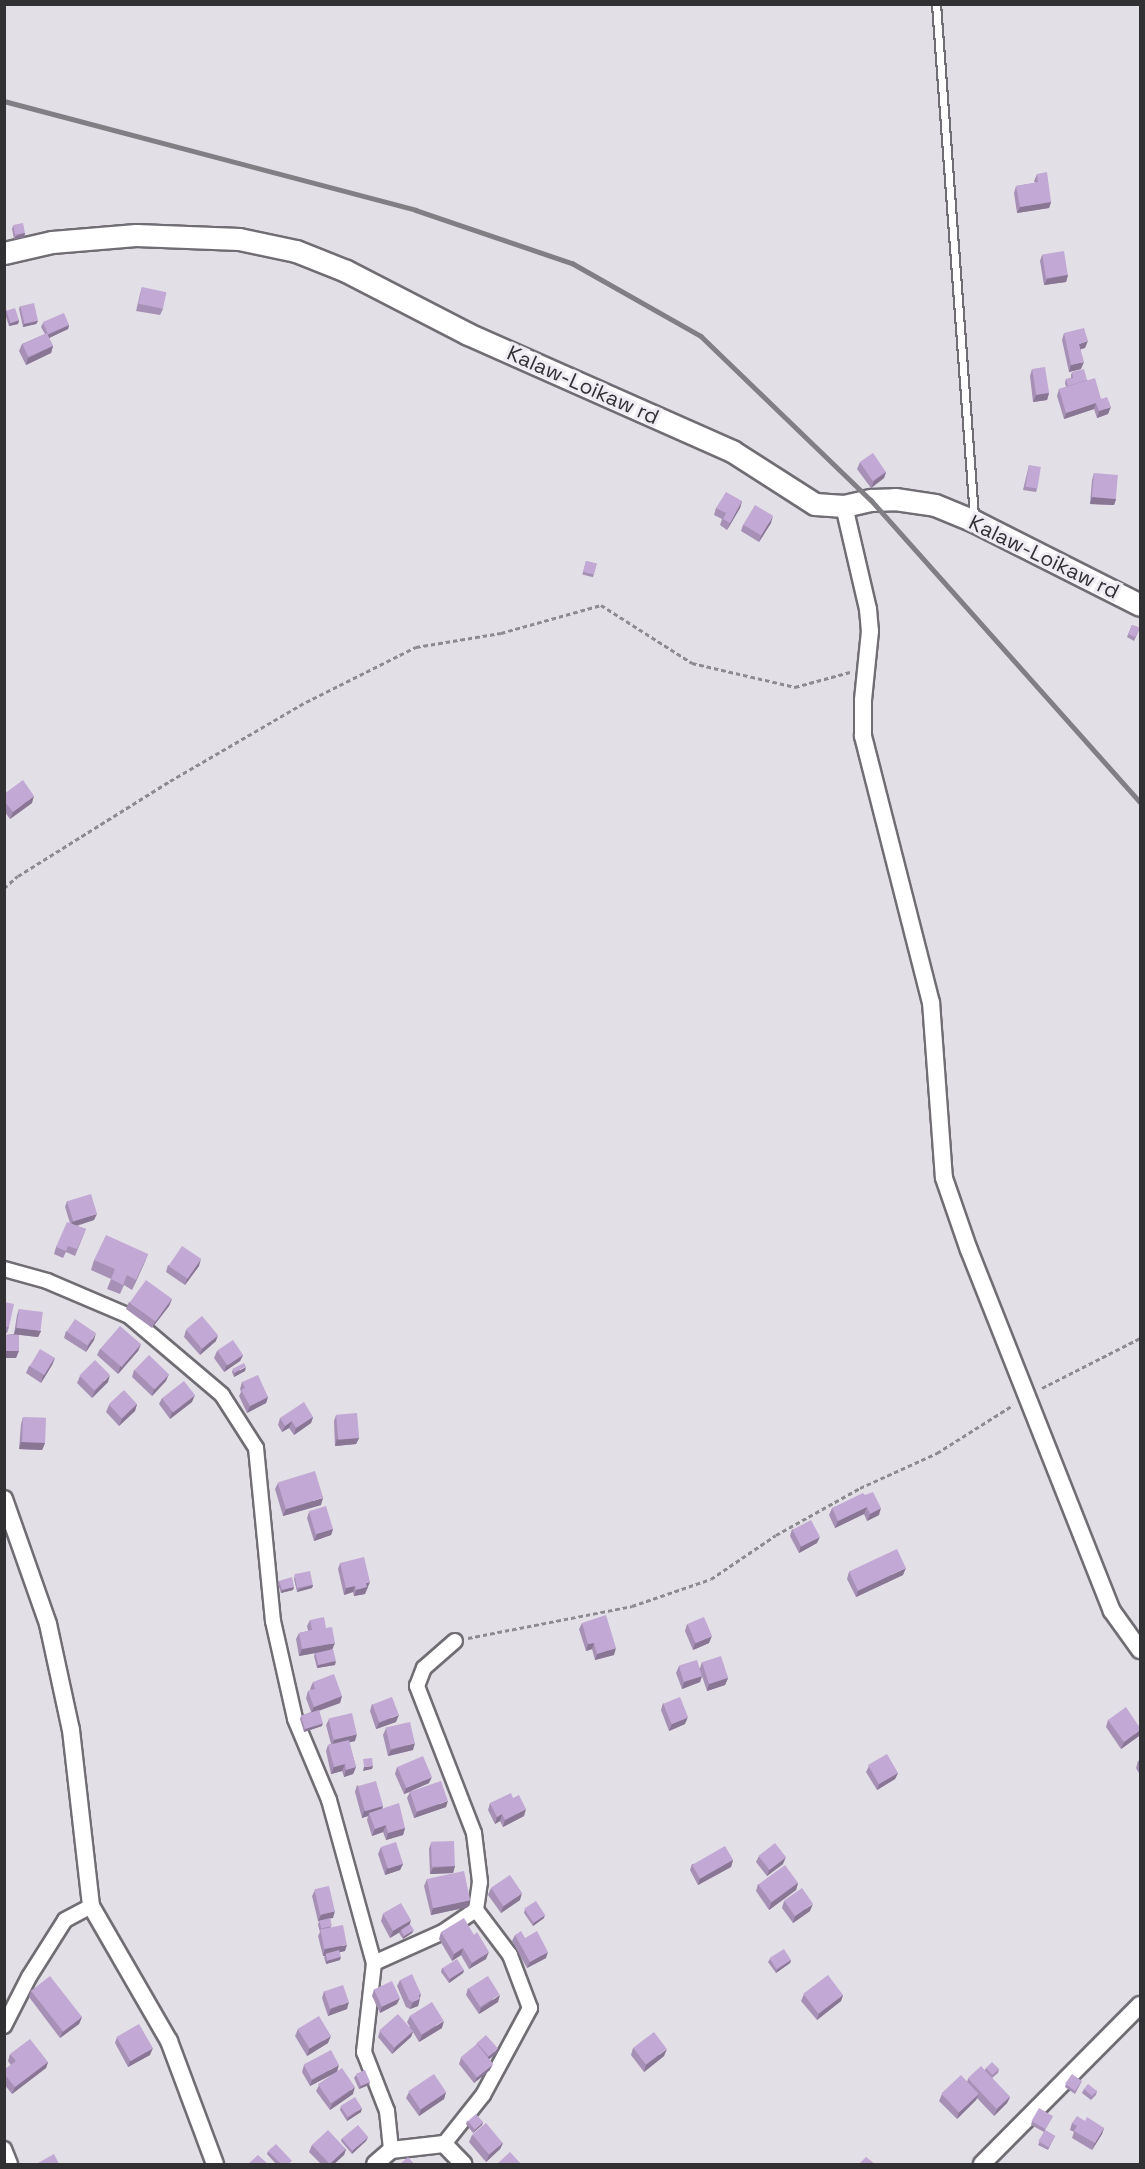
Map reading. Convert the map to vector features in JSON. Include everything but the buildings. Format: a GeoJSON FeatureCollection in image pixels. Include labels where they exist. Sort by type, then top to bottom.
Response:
{"type":"FeatureCollection","features":[{"type":"Feature","properties":{"kind":"main road","name":"Kalaw-Loikaw rd"},"geometry":{"type":"LineString","coordinates":[[4,253],[52,242],[136,235],[239,239],[296,251],[346,271],[468,334],[732,451],[815,504],[844,506],[871,500],[895,499],[935,505],[974,521],[1140,605]]}},
{"type":"Feature","properties":{"kind":"street"},"geometry":{"type":"LineString","coordinates":[[844,506],[868,609],[867,667],[863,700],[864,736],[931,1002],[944,1178],[969,1250],[1112,1611],[1140,1650]]}},
{"type":"Feature","properties":{"kind":"street"},"geometry":{"type":"LineString","coordinates":[[4,1269],[47,1281],[129,1316],[222,1395],[256,1448],[273,1622],[295,1719],[329,1800],[374,1963],[364,2052],[387,2111],[391,2150]]}},
{"type":"Feature","properties":{"kind":"street"},"geometry":{"type":"LineString","coordinates":[[4,1499],[48,1624],[71,1730],[91,1906],[169,2041],[215,2164]]}},
{"type":"Feature","properties":{"kind":"street"},"geometry":{"type":"LineString","coordinates":[[375,2164],[391,2150],[444,2144],[483,2095],[530,2008],[510,1955],[476,1910],[480,1882],[474,1833],[417,1686],[424,1668],[455,1641]]}},
{"type":"Feature","properties":{"kind":"street"},"geometry":{"type":"LineString","coordinates":[[4,2026],[29,1977],[65,1920],[91,1906]]}},
{"type":"Feature","properties":{"kind":"street"},"geometry":{"type":"LineString","coordinates":[[374,1963],[443,1932],[476,1910]]}},
{"type":"Feature","properties":{"kind":"street"},"geometry":{"type":"LineString","coordinates":[[982,2164],[1140,2005]]}},
{"type":"Feature","properties":{"kind":"street"},"geometry":{"type":"LineString","coordinates":[[444,2144],[463,2164]]}},
{"type":"Feature","properties":{"kind":"street"},"geometry":{"type":"LineString","coordinates":[[4,2149],[10,2164]]}},
{"type":"Feature","properties":{"kind":"lane"},"geometry":{"type":"LineString","coordinates":[[936,4],[974,521]]}},
{"type":"Feature","properties":{"kind":"path"},"geometry":{"type":"LineString","coordinates":[[4,888],[18,876],[170,781],[306,702],[416,647],[501,633],[600,606],[692,663],[795,687],[867,667]]}},
{"type":"Feature","properties":{"kind":"path"},"geometry":{"type":"LineString","coordinates":[[455,1641],[632,1606],[711,1579],[776,1534],[860,1488],[937,1454],[1028,1395],[1140,1338]]}},
{"type":"Feature","properties":{"kind":"railway"},"geometry":{"type":"LineString","coordinates":[[4,101],[416,210],[572,263],[701,336],[871,500],[1140,802]]}}]}
